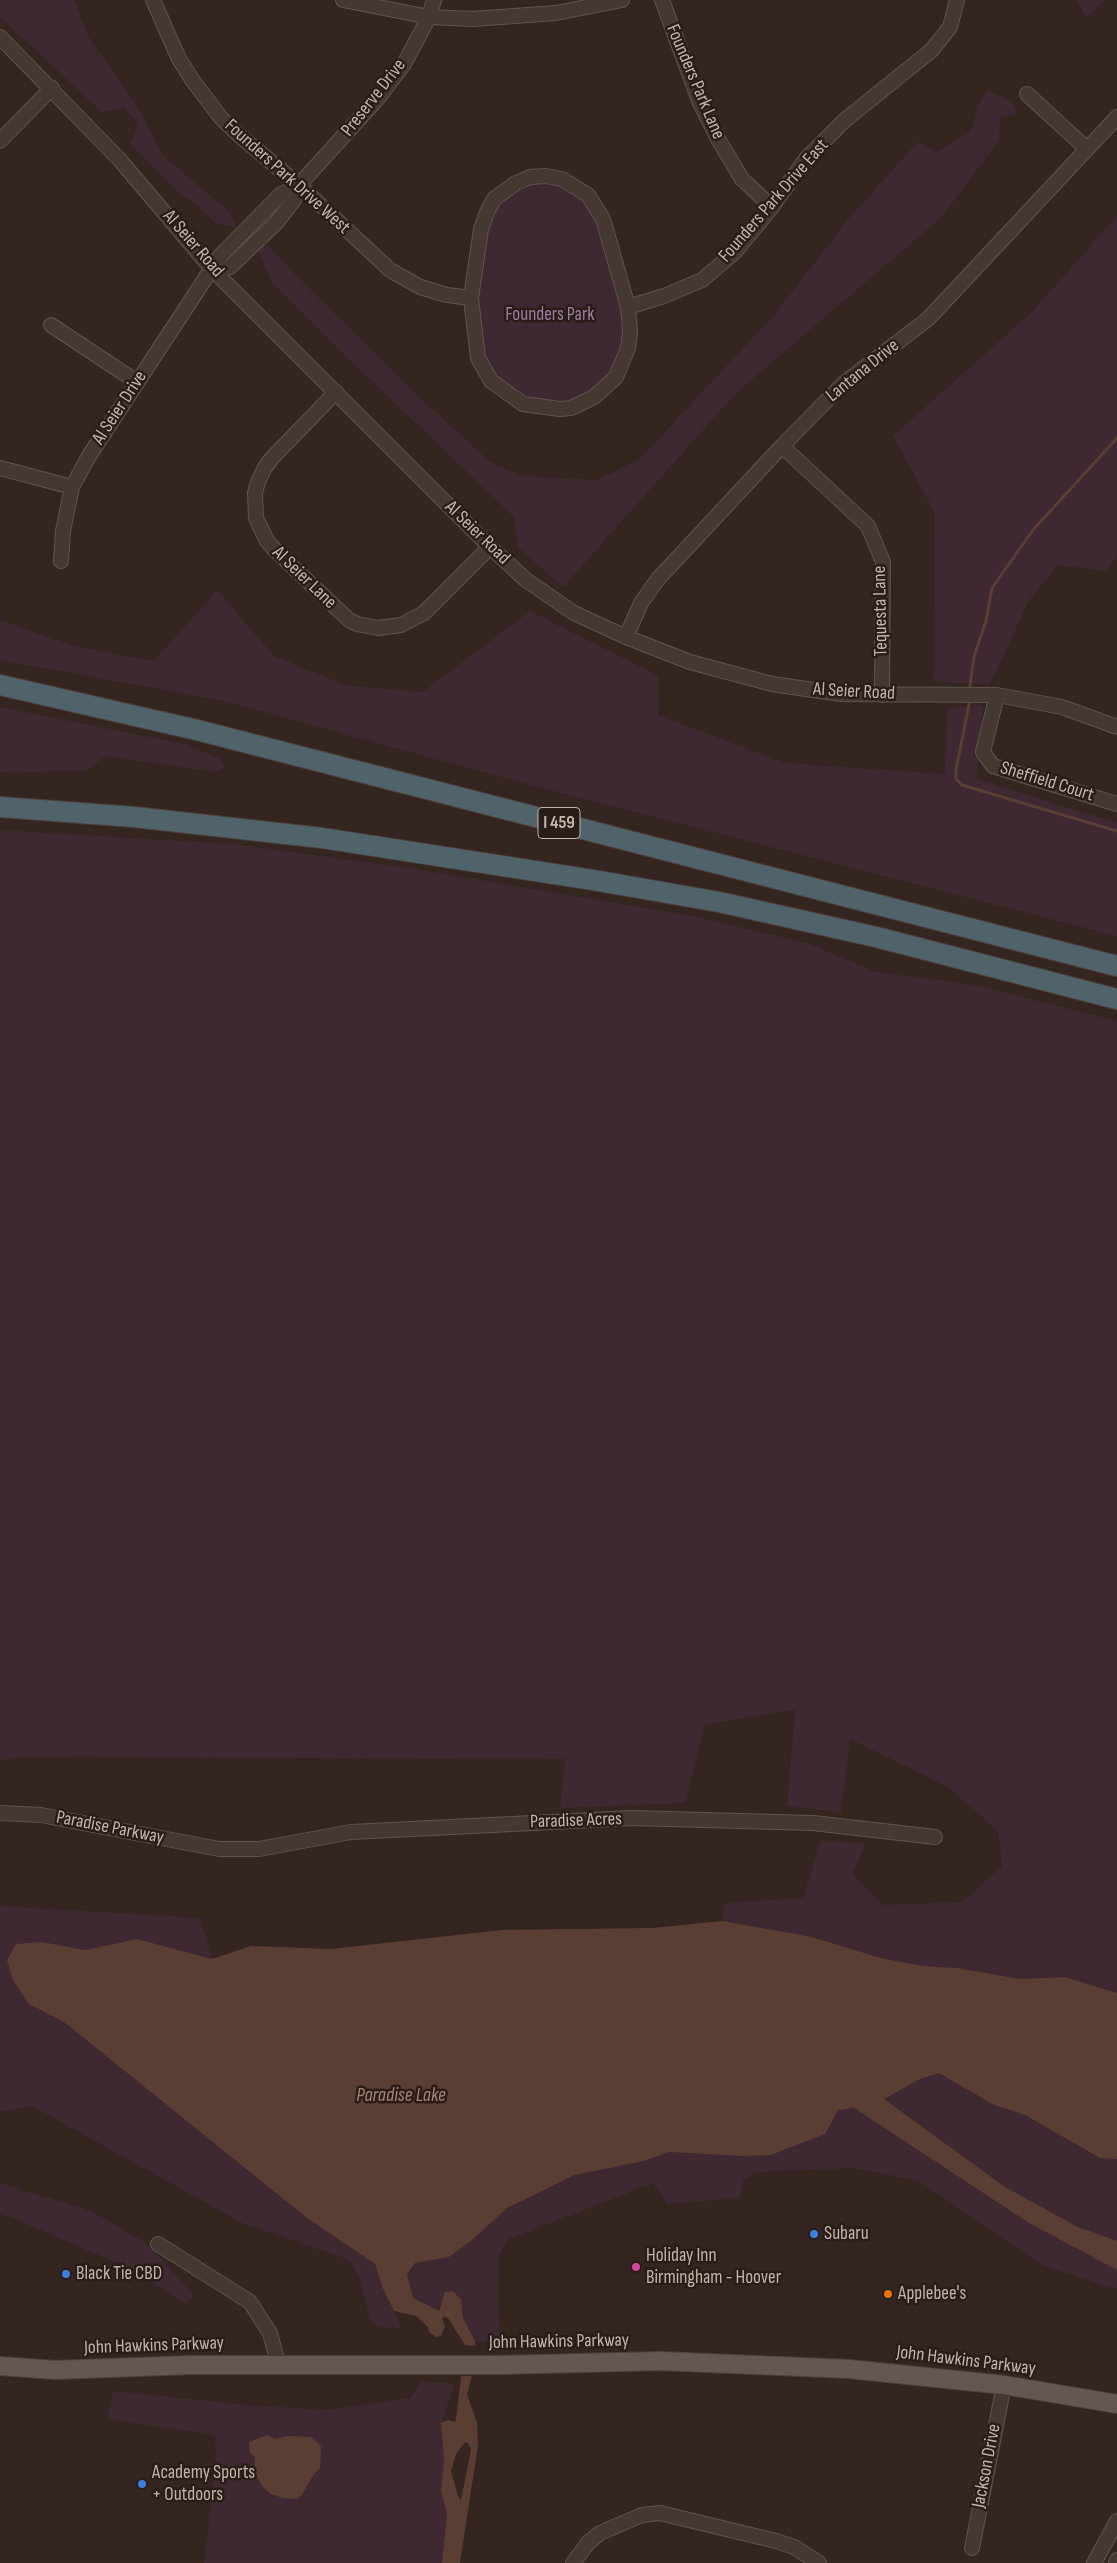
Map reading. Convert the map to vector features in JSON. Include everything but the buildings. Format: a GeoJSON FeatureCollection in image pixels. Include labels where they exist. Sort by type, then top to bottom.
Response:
{"type":"FeatureCollection","features":[{"type":"Feature","properties":{"kind":"highway","name":"I 459"},"geometry":{"type":"LineString","coordinates":[[0,685],[206,733],[1117,966]]}},
{"type":"Feature","properties":{"kind":"highway"},"geometry":{"type":"LineString","coordinates":[[0,807],[134,817],[322,838],[719,902],[876,937],[1117,999]]}},
{"type":"Feature","properties":{"kind":"main road","name":"John Hawkins Parkway"},"geometry":{"type":"LineString","coordinates":[[0,2366],[55,2370],[278,2364],[500,2365],[661,2361],[849,2369],[1004,2385],[1117,2404]]}},
{"type":"Feature","properties":{"kind":"street","name":"Founders Park Drive West"},"geometry":{"type":"LineString","coordinates":[[153,0],[180,59],[204,98],[240,137],[299,185],[390,270],[420,287],[447,295],[471,298]]}},
{"type":"Feature","properties":{"kind":"street"},"geometry":{"type":"LineString","coordinates":[[343,0],[429,17],[473,19],[556,13],[622,0]]}},
{"type":"Feature","properties":{"kind":"street","name":"Preserve Drive"},"geometry":{"type":"LineString","coordinates":[[212,269],[220,256],[280,196],[299,185],[379,97],[404,64],[429,17],[434,0]]}},
{"type":"Feature","properties":{"kind":"street","name":"Founders Park Lane"},"geometry":{"type":"LineString","coordinates":[[662,0],[700,103],[718,140],[742,179],[772,207]]}},
{"type":"Feature","properties":{"kind":"street","name":"Founders Park Drive East"},"geometry":{"type":"LineString","coordinates":[[628,307],[664,296],[702,280],[735,252],[772,207],[805,160],[845,120],[932,50],[950,27],[957,0]]}},
{"type":"Feature","properties":{"kind":"street","name":"Al Seier Road"},"geometry":{"type":"LineString","coordinates":[[0,37],[52,88],[119,159],[212,269],[490,547],[526,580],[574,613],[626,638],[690,662],[772,684],[841,694],[938,693],[996,695],[1062,707],[1117,727]]}},
{"type":"Feature","properties":{"kind":"street"},"geometry":{"type":"LineString","coordinates":[[0,141],[52,88]]}},
{"type":"Feature","properties":{"kind":"street"},"geometry":{"type":"LineString","coordinates":[[1028,94],[1087,149]]}},
{"type":"Feature","properties":{"kind":"street","name":"Lantana Drive"},"geometry":{"type":"LineString","coordinates":[[626,638],[641,603],[658,579],[782,446],[844,383],[928,319],[1117,117]]}},
{"type":"Feature","properties":{"kind":"street"},"geometry":{"type":"LineString","coordinates":[[546,176],[562,179],[574,185],[588,195],[603,219],[628,307],[628,348],[616,377],[594,397],[571,408],[560,409],[523,404],[491,381],[478,358],[471,298],[481,229],[495,198],[516,183],[530,177],[546,176]]}},
{"type":"Feature","properties":{"kind":"street","name":"Al Seier Drive"},"geometry":{"type":"LineString","coordinates":[[61,561],[72,487],[89,456],[212,269]]}},
{"type":"Feature","properties":{"kind":"street"},"geometry":{"type":"LineString","coordinates":[[51,325],[137,382]]}},
{"type":"Feature","properties":{"kind":"street","name":"Al Seier Lane"},"geometry":{"type":"LineString","coordinates":[[336,392],[272,458],[258,482],[255,499],[256,518],[267,541],[277,552],[349,620],[357,624],[378,628],[402,626],[424,613],[490,547]]}},
{"type":"Feature","properties":{"kind":"street","name":"Tequesta Lane"},"geometry":{"type":"LineString","coordinates":[[782,446],[868,526],[883,562],[882,695]]}},
{"type":"Feature","properties":{"kind":"street"},"geometry":{"type":"LineString","coordinates":[[0,468],[72,487]]}},
{"type":"Feature","properties":{"kind":"street","name":"Sheffield Court"},"geometry":{"type":"LineString","coordinates":[[996,695],[983,752],[993,766],[1117,804]]}},
{"type":"Feature","properties":{"kind":"street","name":"Paradise Parkway"},"geometry":{"type":"LineString","coordinates":[[0,1813],[41,1815],[219,1849]]}},
{"type":"Feature","properties":{"kind":"street","name":"Paradise Acres"},"geometry":{"type":"LineString","coordinates":[[219,1849],[259,1849],[351,1832],[632,1818],[813,1823],[935,1837]]}},
{"type":"Feature","properties":{"kind":"street"},"geometry":{"type":"LineString","coordinates":[[158,2244],[250,2302],[270,2333],[278,2364]]}},
{"type":"Feature","properties":{"kind":"street","name":"Jackson Drive"},"geometry":{"type":"LineString","coordinates":[[972,2548],[1004,2385]]}},
{"type":"Feature","properties":{"kind":"street"},"geometry":{"type":"LineString","coordinates":[[573,2563],[588,2543],[600,2533],[642,2515],[660,2513],[776,2540],[794,2547],[819,2563]]}},
{"type":"Feature","properties":{"kind":"street"},"geometry":{"type":"LineString","coordinates":[[1094,2563],[1117,2521]]}},
{"type":"Feature","properties":{"kind":"green space"},"geometry":{"type":"Polygon","coordinates":[[[0,0],[74,0],[88,36],[142,113],[162,155],[230,212],[236,227],[216,223],[196,204],[179,194],[130,144],[139,124],[124,108],[102,112],[0,17],[0,0]]]}},
{"type":"Feature","properties":{"kind":"green space"},"geometry":{"type":"Polygon","coordinates":[[[1077,0],[1105,0],[1086,18],[1077,0]]]}},
{"type":"Feature","properties":{"kind":"green space"},"geometry":{"type":"Polygon","coordinates":[[[988,90],[1013,103],[1017,114],[1000,118],[999,140],[942,217],[737,392],[563,587],[518,547],[514,517],[323,334],[271,281],[258,250],[267,244],[418,396],[490,462],[522,476],[596,480],[639,460],[775,314],[849,218],[918,142],[937,152],[970,132],[979,104],[988,90]]]}},
{"type":"Feature","properties":{"kind":"green space","name":"Founders Park"},"geometry":{"type":"Polygon","coordinates":[[[529,183],[561,186],[580,195],[596,219],[628,307],[619,361],[604,383],[581,400],[546,406],[520,399],[493,382],[480,357],[471,297],[487,216],[504,194],[529,183]]]}},
{"type":"Feature","properties":{"kind":"green space"},"geometry":{"type":"Polygon","coordinates":[[[1117,216],[1117,556],[1107,571],[1057,565],[1028,602],[990,685],[934,681],[935,513],[893,436],[1033,311],[1117,216]]]}},
{"type":"Feature","properties":{"kind":"green space"},"geometry":{"type":"Polygon","coordinates":[[[217,590],[274,656],[345,685],[423,692],[530,611],[659,676],[658,715],[785,763],[945,774],[947,709],[983,705],[977,779],[1117,823],[1117,936],[531,785],[220,700],[0,660],[0,620],[73,646],[154,661],[217,590]]]}},
{"type":"Feature","properties":{"kind":"green space"},"geometry":{"type":"Polygon","coordinates":[[[0,707],[184,744],[219,758],[226,766],[217,772],[105,756],[87,771],[0,772],[0,707]]]}},
{"type":"Feature","properties":{"kind":"green space"},"geometry":{"type":"Polygon","coordinates":[[[0,830],[232,844],[409,868],[693,916],[810,944],[875,972],[975,985],[1117,1021],[1117,1993],[1065,1977],[1020,1979],[957,1968],[923,1966],[881,1958],[808,1936],[722,1921],[725,1903],[803,1898],[821,1841],[866,1843],[852,1874],[882,1905],[962,1902],[1002,1866],[998,1831],[948,1787],[850,1739],[841,1812],[787,1806],[795,1710],[705,1724],[685,1803],[560,1808],[565,1759],[17,1757],[0,1761],[0,830]]]}},
{"type":"Feature","properties":{"kind":"green space"},"geometry":{"type":"Polygon","coordinates":[[[0,1906],[200,1918],[212,1959],[137,1939],[85,1950],[42,1942],[29,2004],[64,2022],[307,2218],[375,2264],[383,2289],[402,2329],[382,2327],[371,2322],[359,2277],[350,2260],[244,2224],[32,2106],[0,2112],[0,1906]]]}},
{"type":"Feature","properties":{"kind":"green space"},"geometry":{"type":"Polygon","coordinates":[[[939,2073],[994,2105],[1025,2115],[1100,2158],[1117,2159],[1117,2241],[1078,2227],[1005,2187],[884,2099],[920,2079],[939,2073]]]}},
{"type":"Feature","properties":{"kind":"green space"},"geometry":{"type":"Polygon","coordinates":[[[854,2108],[1029,2223],[1117,2270],[1117,2289],[1044,2266],[919,2181],[855,2168],[757,2172],[743,2181],[740,2198],[667,2204],[653,2183],[507,2240],[498,2258],[500,2342],[475,2341],[463,2318],[461,2300],[440,2303],[439,2311],[413,2298],[407,2274],[415,2263],[449,2257],[471,2241],[507,2208],[575,2175],[644,2161],[669,2152],[681,2153],[839,2109],[854,2108]]]}},
{"type":"Feature","properties":{"kind":"green space"},"geometry":{"type":"Polygon","coordinates":[[[0,2183],[93,2212],[149,2245],[194,2296],[185,2304],[132,2269],[0,2213],[0,2183]]]}},
{"type":"Feature","properties":{"kind":"green space"},"geometry":{"type":"Polygon","coordinates":[[[421,2381],[455,2384],[441,2423],[444,2458],[441,2491],[447,2515],[442,2563],[204,2563],[216,2464],[215,2435],[107,2419],[113,2391],[247,2405],[329,2410],[411,2398],[421,2381]]]}},
{"type":"Feature","properties":{"kind":"water","name":"Paradise Lake"},"geometry":{"type":"Polygon","coordinates":[[[722,1921],[808,1936],[881,1958],[923,1966],[957,1968],[1020,1979],[1065,1977],[1117,1993],[1117,2159],[1100,2158],[1025,2115],[994,2105],[939,2073],[920,2079],[884,2099],[1005,2187],[1078,2227],[1117,2241],[1117,2270],[1029,2223],[854,2108],[838,2110],[825,2134],[771,2155],[745,2156],[669,2152],[644,2161],[575,2175],[507,2208],[471,2241],[449,2257],[415,2263],[407,2274],[413,2298],[439,2311],[445,2292],[453,2291],[461,2300],[463,2318],[475,2341],[477,2357],[467,2394],[477,2423],[478,2445],[460,2563],[442,2563],[447,2515],[441,2491],[444,2458],[441,2423],[448,2420],[455,2422],[456,2419],[465,2345],[448,2318],[444,2316],[442,2319],[445,2326],[441,2336],[436,2337],[429,2332],[428,2327],[416,2316],[394,2311],[383,2289],[375,2264],[307,2218],[64,2022],[29,2004],[13,1980],[7,1960],[16,1944],[42,1942],[85,1950],[137,1939],[212,1959],[251,1946],[331,1949],[502,1930],[653,1928],[722,1921]],[[465,2442],[456,2454],[451,2471],[458,2496],[461,2500],[471,2450],[468,2443],[465,2442]]]}},
{"type":"Feature","properties":{"kind":"water"},"geometry":{"type":"Polygon","coordinates":[[[267,2435],[276,2439],[287,2436],[311,2437],[321,2446],[320,2469],[314,2474],[302,2495],[297,2499],[283,2498],[271,2494],[263,2487],[254,2472],[255,2457],[250,2453],[249,2442],[267,2435]]]}},
{"type":"Feature","properties":{"kind":"pier"},"geometry":{"type":"Polygon","coordinates":[[[462,2345],[478,2346],[479,2358],[474,2376],[458,2376],[462,2345]]]}},
{"type":"Feature","properties":{"kind":"waterway"},"geometry":{"type":"LineString","coordinates":[[970,686],[974,657],[986,621],[992,588],[1033,530],[1117,438]]}},
{"type":"Feature","properties":{"kind":"waterway"},"geometry":{"type":"LineString","coordinates":[[970,699],[956,770],[956,779],[962,785],[1117,831]]}},
{"type":"Feature","properties":{"kind":"place","name":"Subaru"},"geometry":{"type":"Point","coordinates":[814,2234]}},
{"type":"Feature","properties":{"kind":"place","name":"Holiday Inn Birmingham - Hoover"},"geometry":{"type":"Point","coordinates":[636,2267]}},
{"type":"Feature","properties":{"kind":"place","name":"Black Tie CBD"},"geometry":{"type":"Point","coordinates":[66,2274]}},
{"type":"Feature","properties":{"kind":"place","name":"Applebee's"},"geometry":{"type":"Point","coordinates":[888,2294]}},
{"type":"Feature","properties":{"kind":"place","name":"Academy Sports + Outdoors"},"geometry":{"type":"Point","coordinates":[142,2484]}}]}
